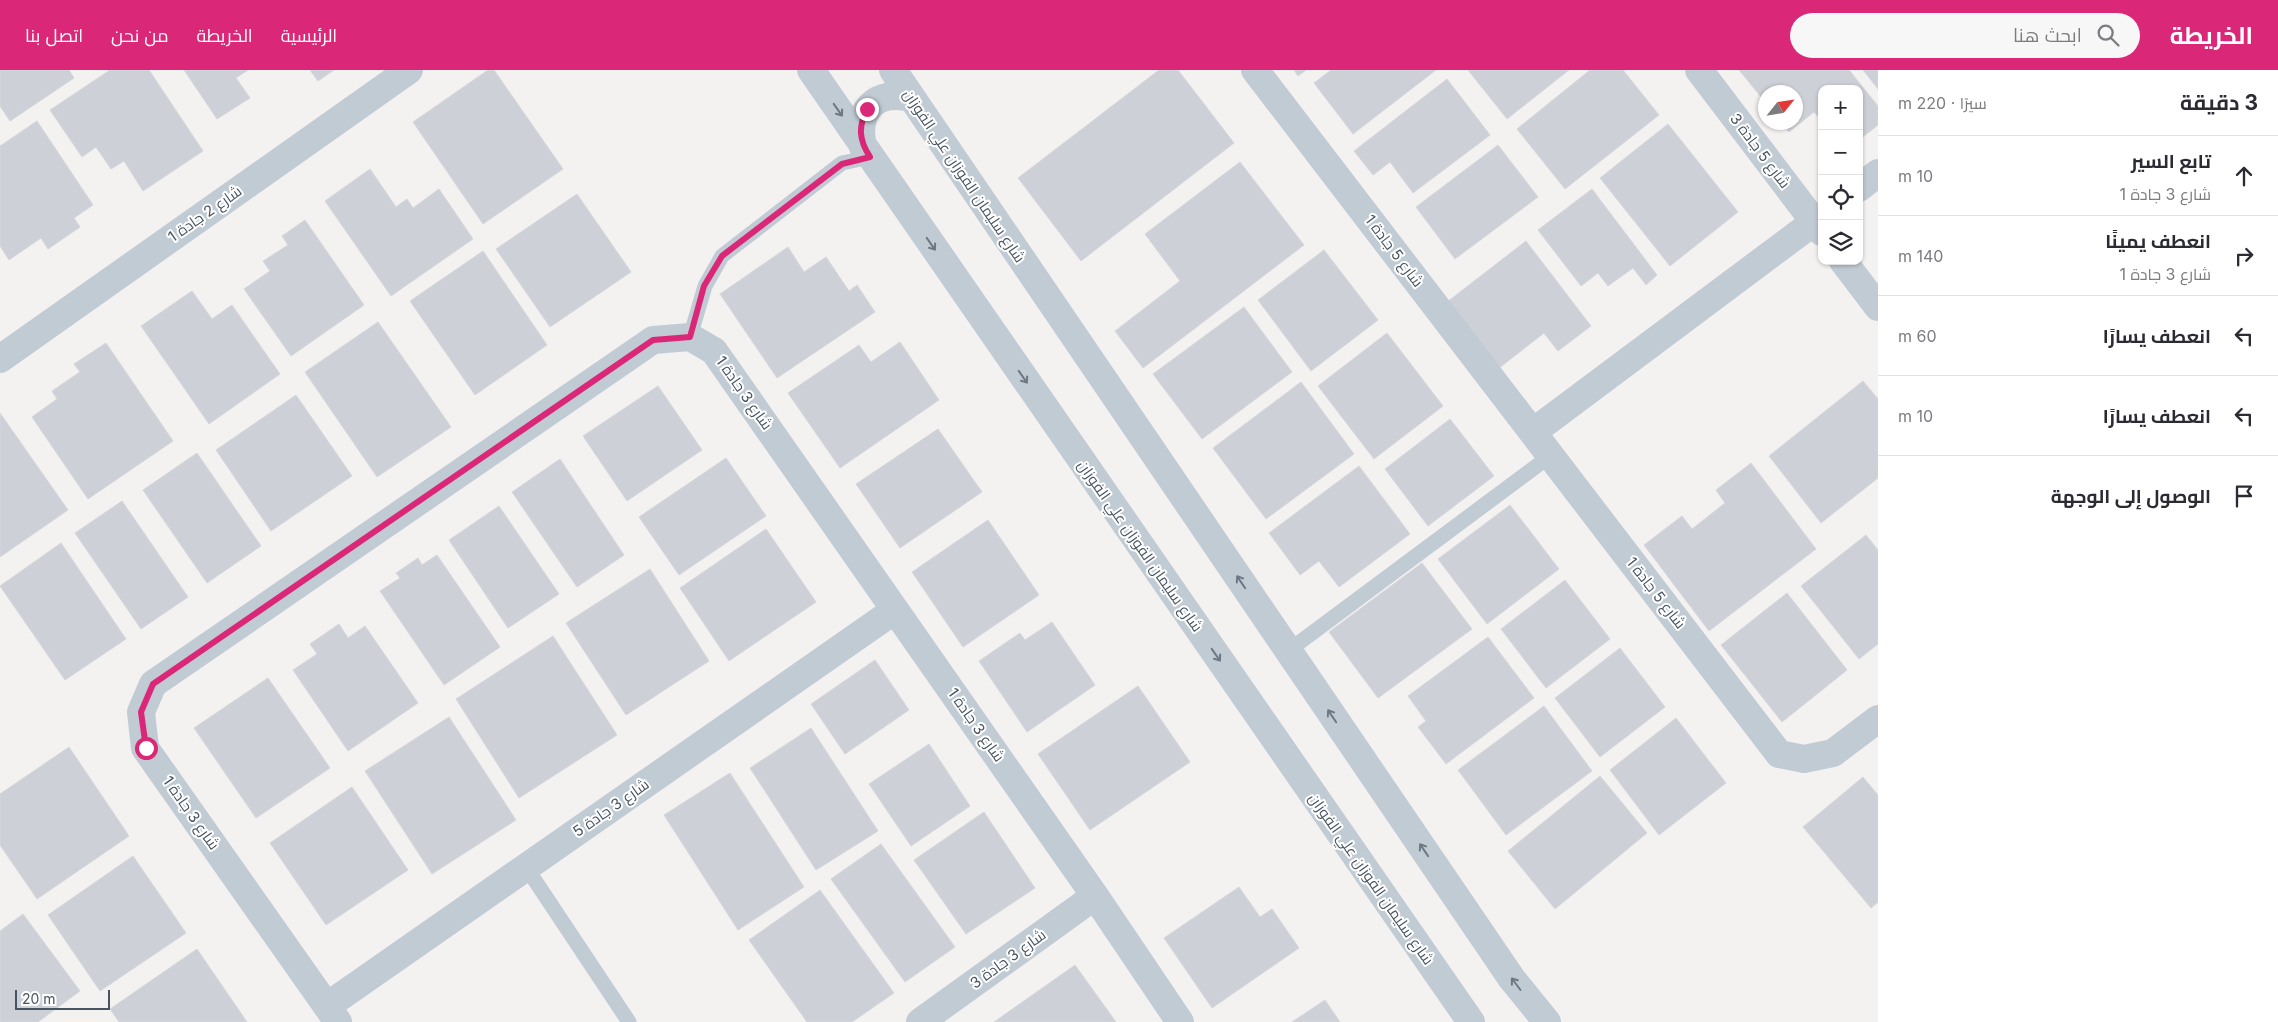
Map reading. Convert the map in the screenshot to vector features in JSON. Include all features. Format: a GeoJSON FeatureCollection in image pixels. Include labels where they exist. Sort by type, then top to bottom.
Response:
{"type":"FeatureCollection","features":[{"type":"Feature","properties":{"kind":"street","name":"شارع 2 جادة 1"},"geometry":{"type":"LineString","coordinates":[[0,358],[409,70]]}},
{"type":"Feature","properties":{"kind":"street","name":"شارع سليمان الفوزان علي الفوزان"},"geometry":{"type":"LineString","coordinates":[[810,70],[1471,1022]]}},
{"type":"Feature","properties":{"kind":"street","name":"شارع سليمان الفوزان علي الفوزان"},"geometry":{"type":"LineString","coordinates":[[892,70],[1512,979],[1547,1022]]}},
{"type":"Feature","properties":{"kind":"street","name":"شارع 5 جادة 1"},"geometry":{"type":"LineString","coordinates":[[1255,70],[1779,754],[1804,760],[1833,753],[1878,718]]}},
{"type":"Feature","properties":{"kind":"street","name":"شارع 5 جادة 3"},"geometry":{"type":"LineString","coordinates":[[1699,70],[1818,222]]}},
{"type":"Feature","properties":{"kind":"street"},"geometry":{"type":"LineString","coordinates":[[867,152],[860,132],[861,120],[867,109],[876,101],[887,96],[900,95],[912,98]]}},
{"type":"Feature","properties":{"kind":"street"},"geometry":{"type":"LineString","coordinates":[[1863,185],[1878,173]]}},
{"type":"Feature","properties":{"kind":"street"},"geometry":{"type":"LineString","coordinates":[[1533,432],[1818,224]]}},
{"type":"Feature","properties":{"kind":"street"},"geometry":{"type":"LineString","coordinates":[[1847,265],[1878,307]]}},
{"type":"Feature","properties":{"kind":"street","name":"شارع 3 جادة 1"},"geometry":{"type":"LineString","coordinates":[[332,1014],[146,748],[141,712],[153,684],[653,340],[690,337],[714,351],[1095,896],[1180,1022]]}},
{"type":"Feature","properties":{"kind":"street","name":"شارع 3 جادة 5"},"geometry":{"type":"LineString","coordinates":[[332,1014],[526,867],[894,610]]}},
{"type":"Feature","properties":{"kind":"street","name":"شارع 3 جادة 3"},"geometry":{"type":"LineString","coordinates":[[920,1022],[1095,896]]}},
{"type":"Feature","properties":{"kind":"lane"},"geometry":{"type":"LineString","coordinates":[[690,337],[704,286],[722,256],[842,164],[867,152]]}},
{"type":"Feature","properties":{"kind":"lane"},"geometry":{"type":"LineString","coordinates":[[1288,651],[1550,456]]}},
{"type":"Feature","properties":{"kind":"lane"},"geometry":{"type":"LineString","coordinates":[[526,867],[629,1022]]}},
{"type":"Feature","properties":{"kind":"building"},"geometry":{"type":"Polygon","coordinates":[[[0,70],[69,70],[74,78],[10,121],[0,106],[0,70]]]}},
{"type":"Feature","properties":{"kind":"building"},"geometry":{"type":"Polygon","coordinates":[[[110,70],[149,70],[203,151],[143,191],[124,161],[111,169],[96,147],[82,157],[50,110],[110,70]]]}},
{"type":"Feature","properties":{"kind":"building"},"geometry":{"type":"Polygon","coordinates":[[[184,70],[248,70],[236,78],[250,98],[217,119],[184,70]]]}},
{"type":"Feature","properties":{"kind":"building"},"geometry":{"type":"Polygon","coordinates":[[[310,70],[334,70],[318,81],[310,70]]]}},
{"type":"Feature","properties":{"kind":"building"},"geometry":{"type":"Polygon","coordinates":[[[488,70],[494,70],[563,169],[483,224],[413,122],[488,70]]]}},
{"type":"Feature","properties":{"kind":"building"},"geometry":{"type":"Polygon","coordinates":[[[1159,70],[1178,70],[1234,143],[1081,261],[1018,178],[1159,70]]]}},
{"type":"Feature","properties":{"kind":"building"},"geometry":{"type":"Polygon","coordinates":[[[1294,70],[1306,70],[1298,76],[1294,70]]]}},
{"type":"Feature","properties":{"kind":"building"},"geometry":{"type":"Polygon","coordinates":[[[1331,70],[1436,70],[1353,134],[1314,83],[1331,70]]]}},
{"type":"Feature","properties":{"kind":"building"},"geometry":{"type":"Polygon","coordinates":[[[1468,70],[1569,70],[1507,119],[1468,70]]]}},
{"type":"Feature","properties":{"kind":"building"},"geometry":{"type":"Polygon","coordinates":[[[1590,70],[1623,70],[1659,115],[1565,189],[1517,129],[1590,70]]]}},
{"type":"Feature","properties":{"kind":"building"},"geometry":{"type":"Polygon","coordinates":[[[1739,70],[1849,70],[1861,85],[1818,85],[1818,116],[1814,112],[1803,121],[1803,85],[1758,85],[1758,93],[1739,70]]]}},
{"type":"Feature","properties":{"kind":"building"},"geometry":{"type":"Polygon","coordinates":[[[1863,70],[1878,70],[1878,89],[1863,70]]]}},
{"type":"Feature","properties":{"kind":"building"},"geometry":{"type":"Polygon","coordinates":[[[1447,79],[1490,135],[1413,193],[1390,162],[1373,175],[1354,151],[1447,79]]]}},
{"type":"Feature","properties":{"kind":"building"},"geometry":{"type":"Polygon","coordinates":[[[1863,87],[1878,106],[1878,125],[1863,137],[1863,87]]]}},
{"type":"Feature","properties":{"kind":"building"},"geometry":{"type":"Polygon","coordinates":[[[37,121],[93,205],[74,218],[80,227],[48,249],[41,238],[9,260],[0,246],[0,146],[37,121]]]}},
{"type":"Feature","properties":{"kind":"building"},"geometry":{"type":"Polygon","coordinates":[[[1668,124],[1738,212],[1670,266],[1600,178],[1668,124]]]}},
{"type":"Feature","properties":{"kind":"building"},"geometry":{"type":"Polygon","coordinates":[[[1498,145],[1538,197],[1455,259],[1416,207],[1498,145]]]}},
{"type":"Feature","properties":{"kind":"building"},"geometry":{"type":"Polygon","coordinates":[[[1240,162],[1304,245],[1143,368],[1115,331],[1180,281],[1145,234],[1240,162]]]}},
{"type":"Feature","properties":{"kind":"building"},"geometry":{"type":"Polygon","coordinates":[[[370,169],[396,207],[407,199],[413,208],[439,189],[473,239],[391,296],[325,201],[370,169]]]}},
{"type":"Feature","properties":{"kind":"building"},"geometry":{"type":"Polygon","coordinates":[[[1592,189],[1657,275],[1646,285],[1633,268],[1608,286],[1598,273],[1581,286],[1538,230],[1592,189]]]}},
{"type":"Feature","properties":{"kind":"building"},"geometry":{"type":"Polygon","coordinates":[[[577,194],[631,272],[550,327],[496,249],[577,194]]]}},
{"type":"Feature","properties":{"kind":"building"},"geometry":{"type":"Polygon","coordinates":[[[305,220],[364,305],[291,356],[244,289],[270,271],[263,261],[288,245],[282,236],[305,220]]]}},
{"type":"Feature","properties":{"kind":"building"},"geometry":{"type":"Polygon","coordinates":[[[1526,241],[1591,326],[1558,351],[1544,333],[1498,369],[1447,302],[1526,241]]]}},
{"type":"Feature","properties":{"kind":"building"},"geometry":{"type":"Polygon","coordinates":[[[788,247],[804,272],[826,257],[849,291],[857,285],[875,312],[777,378],[720,294],[788,247]]]}},
{"type":"Feature","properties":{"kind":"building"},"geometry":{"type":"Polygon","coordinates":[[[1324,250],[1378,320],[1311,371],[1258,300],[1324,250]]]}},
{"type":"Feature","properties":{"kind":"building"},"geometry":{"type":"Polygon","coordinates":[[[483,251],[547,345],[475,395],[410,301],[483,251]]]}},
{"type":"Feature","properties":{"kind":"building"},"geometry":{"type":"Polygon","coordinates":[[[192,291],[212,319],[232,305],[280,374],[209,424],[141,326],[192,291]]]}},
{"type":"Feature","properties":{"kind":"building"},"geometry":{"type":"Polygon","coordinates":[[[1244,307],[1292,372],[1202,439],[1153,374],[1244,307]]]}},
{"type":"Feature","properties":{"kind":"building"},"geometry":{"type":"Polygon","coordinates":[[[378,322],[451,427],[377,477],[305,372],[378,322]]]}},
{"type":"Feature","properties":{"kind":"building"},"geometry":{"type":"Polygon","coordinates":[[[1387,333],[1443,406],[1374,459],[1318,386],[1387,333]]]}},
{"type":"Feature","properties":{"kind":"building"},"geometry":{"type":"Polygon","coordinates":[[[900,342],[939,400],[840,468],[788,393],[859,345],[871,362],[900,342]]]}},
{"type":"Feature","properties":{"kind":"building"},"geometry":{"type":"Polygon","coordinates":[[[106,343],[173,441],[88,499],[32,417],[57,399],[52,391],[80,372],[74,364],[106,343]]]}},
{"type":"Feature","properties":{"kind":"building"},"geometry":{"type":"Polygon","coordinates":[[[1863,381],[1878,399],[1878,478],[1821,523],[1769,456],[1863,381]]]}},
{"type":"Feature","properties":{"kind":"building"},"geometry":{"type":"Polygon","coordinates":[[[1301,382],[1354,454],[1266,519],[1213,448],[1301,382]]]}},
{"type":"Feature","properties":{"kind":"building"},"geometry":{"type":"Polygon","coordinates":[[[658,386],[702,450],[627,501],[583,436],[658,386]]]}},
{"type":"Feature","properties":{"kind":"building"},"geometry":{"type":"Polygon","coordinates":[[[296,395],[352,476],[271,531],[216,450],[296,395]]]}},
{"type":"Feature","properties":{"kind":"building"},"geometry":{"type":"Polygon","coordinates":[[[0,413],[68,510],[0,557],[0,413]]]}},
{"type":"Feature","properties":{"kind":"building"},"geometry":{"type":"Polygon","coordinates":[[[1450,419],[1494,476],[1428,526],[1385,469],[1450,419]]]}},
{"type":"Feature","properties":{"kind":"building"},"geometry":{"type":"Polygon","coordinates":[[[938,429],[982,492],[900,548],[856,484],[938,429]]]}},
{"type":"Feature","properties":{"kind":"building"},"geometry":{"type":"Polygon","coordinates":[[[197,453],[261,546],[207,583],[143,490],[197,453]]]}},
{"type":"Feature","properties":{"kind":"building"},"geometry":{"type":"Polygon","coordinates":[[[726,458],[766,516],[679,575],[639,517],[726,458]]]}},
{"type":"Feature","properties":{"kind":"building"},"geometry":{"type":"Polygon","coordinates":[[[560,459],[624,555],[577,587],[512,492],[560,459]]]}},
{"type":"Feature","properties":{"kind":"building"},"geometry":{"type":"Polygon","coordinates":[[[1751,463],[1816,549],[1709,631],[1644,545],[1682,516],[1692,529],[1725,503],[1716,490],[1751,463]]]}},
{"type":"Feature","properties":{"kind":"building"},"geometry":{"type":"Polygon","coordinates":[[[1359,466],[1410,534],[1339,587],[1319,561],[1300,575],[1269,533],[1359,466]]]}},
{"type":"Feature","properties":{"kind":"building"},"geometry":{"type":"Polygon","coordinates":[[[122,501],[188,597],[141,629],[75,533],[122,501]]]}},
{"type":"Feature","properties":{"kind":"building"},"geometry":{"type":"Polygon","coordinates":[[[1510,505],[1559,569],[1487,624],[1438,559],[1510,505]]]}},
{"type":"Feature","properties":{"kind":"building"},"geometry":{"type":"Polygon","coordinates":[[[499,506],[559,594],[508,628],[449,540],[499,506]]]}},
{"type":"Feature","properties":{"kind":"building"},"geometry":{"type":"Polygon","coordinates":[[[988,520],[1039,595],[963,647],[912,572],[988,520]]]}},
{"type":"Feature","properties":{"kind":"building"},"geometry":{"type":"Polygon","coordinates":[[[766,529],[816,602],[729,661],[680,588],[766,529]]]}},
{"type":"Feature","properties":{"kind":"building"},"geometry":{"type":"Polygon","coordinates":[[[1866,535],[1878,550],[1878,644],[1859,659],[1801,586],[1866,535]]]}},
{"type":"Feature","properties":{"kind":"building"},"geometry":{"type":"Polygon","coordinates":[[[61,543],[126,639],[65,680],[0,586],[61,543]]]}},
{"type":"Feature","properties":{"kind":"building"},"geometry":{"type":"Polygon","coordinates":[[[437,555],[500,647],[444,685],[380,591],[400,578],[396,573],[418,558],[422,565],[437,555]]]}},
{"type":"Feature","properties":{"kind":"building"},"geometry":{"type":"Polygon","coordinates":[[[1422,563],[1472,629],[1378,698],[1329,632],[1422,563]]]}},
{"type":"Feature","properties":{"kind":"building"},"geometry":{"type":"Polygon","coordinates":[[[650,569],[709,661],[626,715],[566,623],[650,569]]]}},
{"type":"Feature","properties":{"kind":"building"},"geometry":{"type":"Polygon","coordinates":[[[1565,580],[1610,639],[1546,688],[1501,629],[1565,580]]]}},
{"type":"Feature","properties":{"kind":"building"},"geometry":{"type":"Polygon","coordinates":[[[1787,593],[1847,670],[1782,722],[1721,645],[1787,593]]]}},
{"type":"Feature","properties":{"kind":"building"},"geometry":{"type":"Polygon","coordinates":[[[1052,622],[1095,685],[1027,732],[979,661],[1020,633],[1025,640],[1052,622]]]}},
{"type":"Feature","properties":{"kind":"building"},"geometry":{"type":"Polygon","coordinates":[[[339,624],[348,638],[365,626],[418,703],[348,751],[293,670],[317,654],[310,644],[339,624]]]}},
{"type":"Feature","properties":{"kind":"building"},"geometry":{"type":"Polygon","coordinates":[[[553,636],[617,735],[519,798],[456,699],[553,636]]]}},
{"type":"Feature","properties":{"kind":"building"},"geometry":{"type":"Polygon","coordinates":[[[1488,637],[1534,698],[1446,764],[1418,727],[1426,721],[1408,696],[1488,637]]]}},
{"type":"Feature","properties":{"kind":"building"},"geometry":{"type":"Polygon","coordinates":[[[1620,648],[1665,707],[1600,757],[1555,698],[1620,648]]]}},
{"type":"Feature","properties":{"kind":"building"},"geometry":{"type":"Polygon","coordinates":[[[875,660],[909,710],[845,754],[811,704],[875,660]]]}},
{"type":"Feature","properties":{"kind":"building"},"geometry":{"type":"Polygon","coordinates":[[[268,678],[330,768],[256,818],[194,728],[268,678]]]}},
{"type":"Feature","properties":{"kind":"building"},"geometry":{"type":"Polygon","coordinates":[[[1138,686],[1190,762],[1090,830],[1038,754],[1138,686]]]}},
{"type":"Feature","properties":{"kind":"building"},"geometry":{"type":"Polygon","coordinates":[[[1544,706],[1592,771],[1506,835],[1458,770],[1544,706]]]}},
{"type":"Feature","properties":{"kind":"building"},"geometry":{"type":"Polygon","coordinates":[[[449,717],[516,820],[432,874],[365,771],[449,717]]]}},
{"type":"Feature","properties":{"kind":"building"},"geometry":{"type":"Polygon","coordinates":[[[1676,718],[1726,783],[1659,835],[1610,770],[1676,718]]]}},
{"type":"Feature","properties":{"kind":"building"},"geometry":{"type":"Polygon","coordinates":[[[811,728],[878,831],[816,870],[750,768],[811,728]]]}},
{"type":"Feature","properties":{"kind":"building"},"geometry":{"type":"Polygon","coordinates":[[[929,744],[970,806],[911,846],[869,784],[929,744]]]}},
{"type":"Feature","properties":{"kind":"building"},"geometry":{"type":"Polygon","coordinates":[[[69,747],[129,836],[37,899],[0,845],[0,794],[69,747]]]}},
{"type":"Feature","properties":{"kind":"building"},"geometry":{"type":"Polygon","coordinates":[[[730,773],[804,887],[738,930],[664,815],[730,773]]]}},
{"type":"Feature","properties":{"kind":"building"},"geometry":{"type":"Polygon","coordinates":[[[1600,776],[1647,833],[1555,909],[1508,851],[1600,776]]]}},
{"type":"Feature","properties":{"kind":"building"},"geometry":{"type":"Polygon","coordinates":[[[1863,777],[1878,795],[1878,902],[1871,908],[1803,827],[1863,777]]]}},
{"type":"Feature","properties":{"kind":"building"},"geometry":{"type":"Polygon","coordinates":[[[352,787],[408,870],[326,925],[270,843],[352,787]]]}},
{"type":"Feature","properties":{"kind":"building"},"geometry":{"type":"Polygon","coordinates":[[[984,812],[1035,888],[966,934],[914,860],[984,812]]]}},
{"type":"Feature","properties":{"kind":"building"},"geometry":{"type":"Polygon","coordinates":[[[881,844],[955,947],[905,982],[831,879],[881,844]]]}},
{"type":"Feature","properties":{"kind":"building"},"geometry":{"type":"Polygon","coordinates":[[[133,856],[186,933],[100,991],[48,915],[133,856]]]}},
{"type":"Feature","properties":{"kind":"building"},"geometry":{"type":"Polygon","coordinates":[[[1239,887],[1260,917],[1272,909],[1299,948],[1212,1008],[1164,938],[1239,887]]]}},
{"type":"Feature","properties":{"kind":"building"},"geometry":{"type":"Polygon","coordinates":[[[820,890],[894,993],[852,1022],[807,1022],[749,940],[820,890]]]}},
{"type":"Feature","properties":{"kind":"building"},"geometry":{"type":"Polygon","coordinates":[[[23,914],[80,991],[38,1022],[0,1022],[0,931],[23,914]]]}},
{"type":"Feature","properties":{"kind":"building"},"geometry":{"type":"Polygon","coordinates":[[[197,949],[247,1022],[119,1022],[110,1009],[197,949]]]}},
{"type":"Feature","properties":{"kind":"building"},"geometry":{"type":"Polygon","coordinates":[[[1075,965],[1116,1022],[994,1022],[1075,965]]]}},
{"type":"Feature","properties":{"kind":"building"},"geometry":{"type":"Polygon","coordinates":[[[1325,1000],[1340,1022],[1292,1022],[1325,1000]]]}},
{"type":"Feature","properties":{"kind":"route"},"geometry":{"type":"LineString","coordinates":[[146,748],[141,712],[153,684],[653,340],[690,337],[704,286],[722,256],[842,164],[870,157],[863,147],[860,132],[861,120],[867,109]]}}]}
